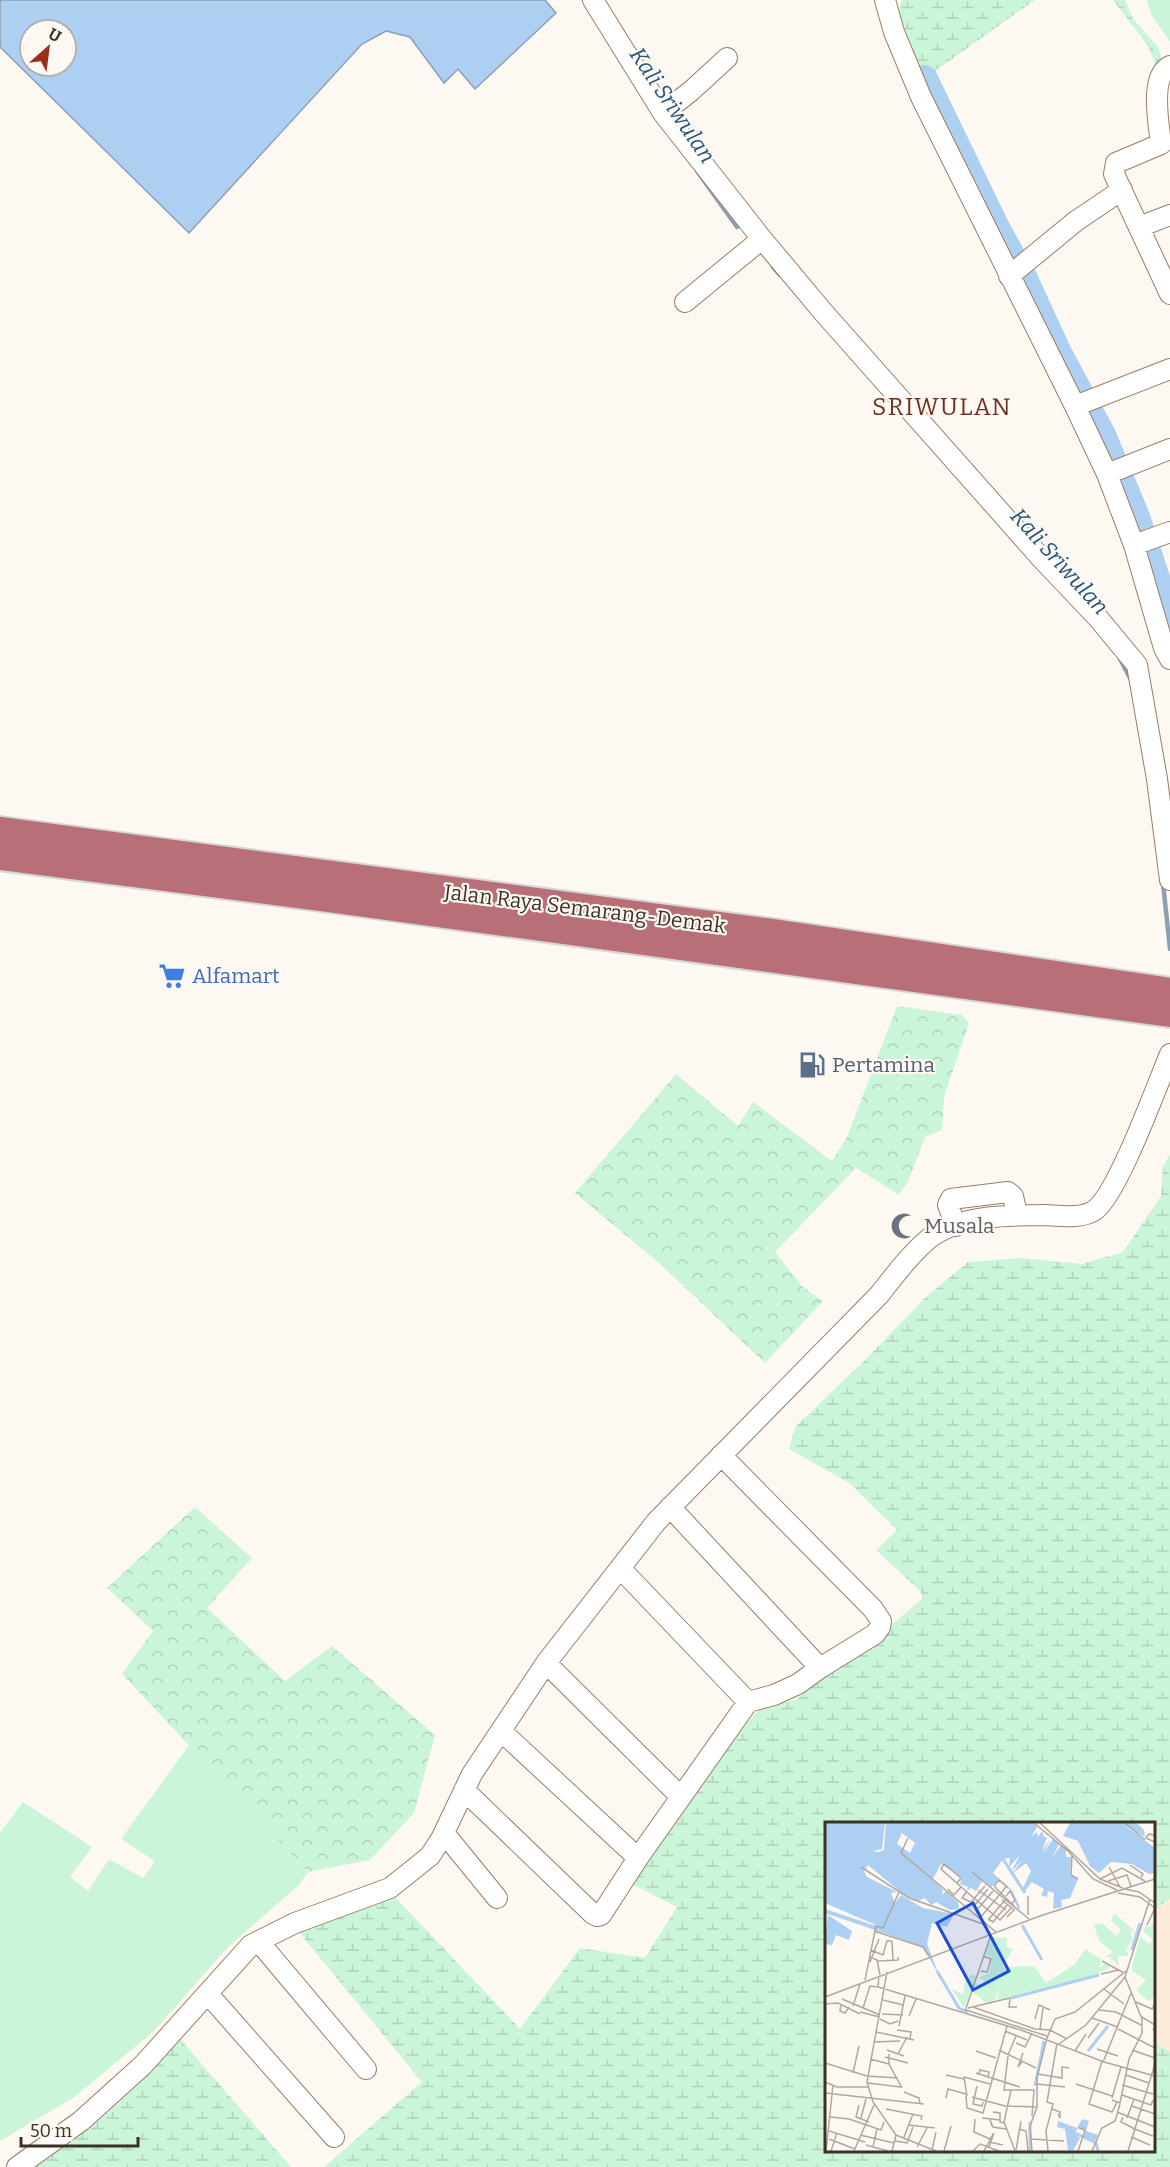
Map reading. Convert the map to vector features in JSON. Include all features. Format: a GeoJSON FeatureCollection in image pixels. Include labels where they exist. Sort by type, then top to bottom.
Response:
{"type":"FeatureCollection","features":[{"type":"Feature","properties":{"kind":"highway","name":"Jalan Raya Semarang-Demak"},"geometry":{"type":"LineString","coordinates":[[0,831],[772,933],[1170,992]]}},
{"type":"Feature","properties":{"kind":"highway","name":"Jalan Raya Semarang-Demak"},"geometry":{"type":"LineString","coordinates":[[0,856],[328,898],[1170,1013]]}},
{"type":"Feature","properties":{"kind":"street"},"geometry":{"type":"LineString","coordinates":[[593,0],[663,112],[762,239],[824,313],[1042,559],[1098,618],[1137,665],[1157,779],[1170,880]]}},
{"type":"Feature","properties":{"kind":"street"},"geometry":{"type":"LineString","coordinates":[[885,0],[894,32],[921,97],[1018,270],[1114,472],[1149,540],[1167,653],[1137,665]]}},
{"type":"Feature","properties":{"kind":"street"},"geometry":{"type":"LineString","coordinates":[[663,112],[691,91],[726,58]]}},
{"type":"Feature","properties":{"kind":"street"},"geometry":{"type":"LineString","coordinates":[[1170,66],[1160,78],[1156,103],[1166,142],[1116,164],[1114,174],[1170,293]]}},
{"type":"Feature","properties":{"kind":"street"},"geometry":{"type":"LineString","coordinates":[[1018,270],[1076,221],[1122,190]]}},
{"type":"Feature","properties":{"kind":"street"},"geometry":{"type":"LineString","coordinates":[[1139,227],[1170,215]]}},
{"type":"Feature","properties":{"kind":"street"},"geometry":{"type":"LineString","coordinates":[[685,302],[762,239]]}},
{"type":"Feature","properties":{"kind":"street"},"geometry":{"type":"LineString","coordinates":[[1082,404],[1170,369]]}},
{"type":"Feature","properties":{"kind":"street"},"geometry":{"type":"LineString","coordinates":[[1114,472],[1170,449]]}},
{"type":"Feature","properties":{"kind":"street"},"geometry":{"type":"LineString","coordinates":[[17,2167],[81,2121],[143,2065],[251,1945],[295,1923],[390,1888],[430,1856],[444,1833],[472,1774],[546,1663],[656,1522],[879,1295],[932,1237],[956,1226],[991,1216],[1079,1216],[1094,1211],[1103,1202],[1121,1167],[1170,1054]]}},
{"type":"Feature","properties":{"kind":"street"},"geometry":{"type":"LineString","coordinates":[[956,1226],[948,1205],[951,1199],[1008,1192],[1013,1196],[1017,1215]]}},
{"type":"Feature","properties":{"kind":"street"},"geometry":{"type":"LineString","coordinates":[[464,1790],[597,1916],[602,1915],[680,1796],[748,1702],[774,1695],[798,1684],[875,1634],[881,1621],[873,1609],[721,1455]]}},
{"type":"Feature","properties":{"kind":"street"},"geometry":{"type":"LineString","coordinates":[[670,1508],[820,1668]]}},
{"type":"Feature","properties":{"kind":"street"},"geometry":{"type":"LineString","coordinates":[[620,1568],[748,1702]]}},
{"type":"Feature","properties":{"kind":"street"},"geometry":{"type":"LineString","coordinates":[[546,1663],[680,1796]]}},
{"type":"Feature","properties":{"kind":"street"},"geometry":{"type":"LineString","coordinates":[[501,1731],[638,1858]]}},
{"type":"Feature","properties":{"kind":"street"},"geometry":{"type":"LineString","coordinates":[[444,1833],[497,1898]]}},
{"type":"Feature","properties":{"kind":"street"},"geometry":{"type":"LineString","coordinates":[[258,1942],[366,2069]]}},
{"type":"Feature","properties":{"kind":"street"},"geometry":{"type":"LineString","coordinates":[[208,1994],[334,2138]]}},
{"type":"Feature","properties":{"kind":"shaded area"},"geometry":{"type":"Polygon","coordinates":[[[1170,1899],[1170,2052],[1155,2043],[1155,1909],[1170,1899]]]}},
{"type":"Feature","properties":{"kind":"green space"},"geometry":{"type":"Polygon","coordinates":[[[901,0],[1035,0],[924,79],[899,13],[901,0]]]}},
{"type":"Feature","properties":{"kind":"green space"},"geometry":{"type":"Polygon","coordinates":[[[1113,0],[1125,0],[1133,19],[1159,48],[1163,67],[1157,68],[1148,46],[1113,0]]]}},
{"type":"Feature","properties":{"kind":"green space"},"geometry":{"type":"Polygon","coordinates":[[[1147,0],[1170,0],[1170,42],[1151,14],[1147,0]]]}},
{"type":"Feature","properties":{"kind":"green space"},"geometry":{"type":"Polygon","coordinates":[[[897,1006],[962,1015],[969,1023],[944,1097],[942,1130],[925,1137],[908,1182],[899,1195],[856,1168],[775,1252],[803,1287],[823,1301],[765,1363],[659,1263],[575,1193],[676,1074],[738,1126],[753,1102],[832,1161],[847,1137],[897,1006]]]}},
{"type":"Feature","properties":{"kind":"green space"},"geometry":{"type":"Polygon","coordinates":[[[1170,1154],[1170,1899],[1155,1909],[1155,1822],[825,1822],[825,2152],[1155,2152],[1155,2043],[1170,2052],[1170,2167],[324,2167],[422,2082],[298,1931],[395,1897],[520,2029],[580,1948],[645,1958],[677,1907],[628,1882],[659,1832],[744,1726],[762,1707],[796,1700],[865,1647],[922,1599],[921,1592],[876,1550],[897,1530],[849,1483],[789,1449],[795,1427],[925,1298],[968,1262],[1020,1258],[1082,1264],[1123,1252],[1161,1196],[1163,1166],[1170,1154]]]}},
{"type":"Feature","properties":{"kind":"green space"},"geometry":{"type":"Polygon","coordinates":[[[195,1507],[252,1558],[207,1608],[285,1681],[332,1646],[435,1735],[414,1813],[370,1860],[308,1872],[122,1674],[153,1631],[107,1588],[195,1507]]]}},
{"type":"Feature","properties":{"kind":"green space"},"geometry":{"type":"Polygon","coordinates":[[[189,1745],[308,1872],[298,1886],[228,1947],[153,2032],[73,2098],[0,2141],[0,1833],[23,1802],[92,1847],[70,1877],[88,1891],[109,1859],[143,1878],[155,1861],[121,1839],[189,1745]]]}},
{"type":"Feature","properties":{"kind":"green space"},"geometry":{"type":"Polygon","coordinates":[[[174,2032],[291,2167],[17,2167],[174,2032]]]}},
{"type":"Feature","properties":{"kind":"water"},"geometry":{"type":"Polygon","coordinates":[[[0,0],[545,0],[556,13],[475,89],[458,69],[444,83],[410,37],[386,31],[362,44],[189,233],[32,78],[78,78],[78,18],[18,18],[18,65],[0,47],[0,0]]]}},
{"type":"Feature","properties":{"kind":"waterway"},"geometry":{"type":"LineString","coordinates":[[924,79],[996,228],[1024,279],[1057,351],[1102,435],[1136,517],[1170,621]]}},
{"type":"Feature","properties":{"kind":"waterway","name":"Kali Sriwulan"},"geometry":{"type":"LineString","coordinates":[[697,171],[737,227]]}},
{"type":"Feature","properties":{"kind":"waterway","name":"Kali Sriwulan"},"geometry":{"type":"LineString","coordinates":[[773,267],[780,275]]}},
{"type":"Feature","properties":{"kind":"waterway","name":"Kali Sriwulan"},"geometry":{"type":"LineString","coordinates":[[1118,655],[1131,680]]}},
{"type":"Feature","properties":{"kind":"waterway","name":"Kali Sriwulan"},"geometry":{"type":"LineString","coordinates":[[1163,883],[1170,949]]}},
{"type":"Feature","properties":{"kind":"place","name":"Alfamart"},"geometry":{"type":"Point","coordinates":[172,976]}},
{"type":"Feature","properties":{"kind":"place","name":"Pertamina"},"geometry":{"type":"Point","coordinates":[812,1065]}},
{"type":"Feature","properties":{"kind":"place","name":"Musala"},"geometry":{"type":"Point","coordinates":[904,1226]}},
{"type":"Feature","properties":{"kind":"district","name":"SRIWULAN"},"geometry":{"type":"Point","coordinates":[942,407]}}]}
